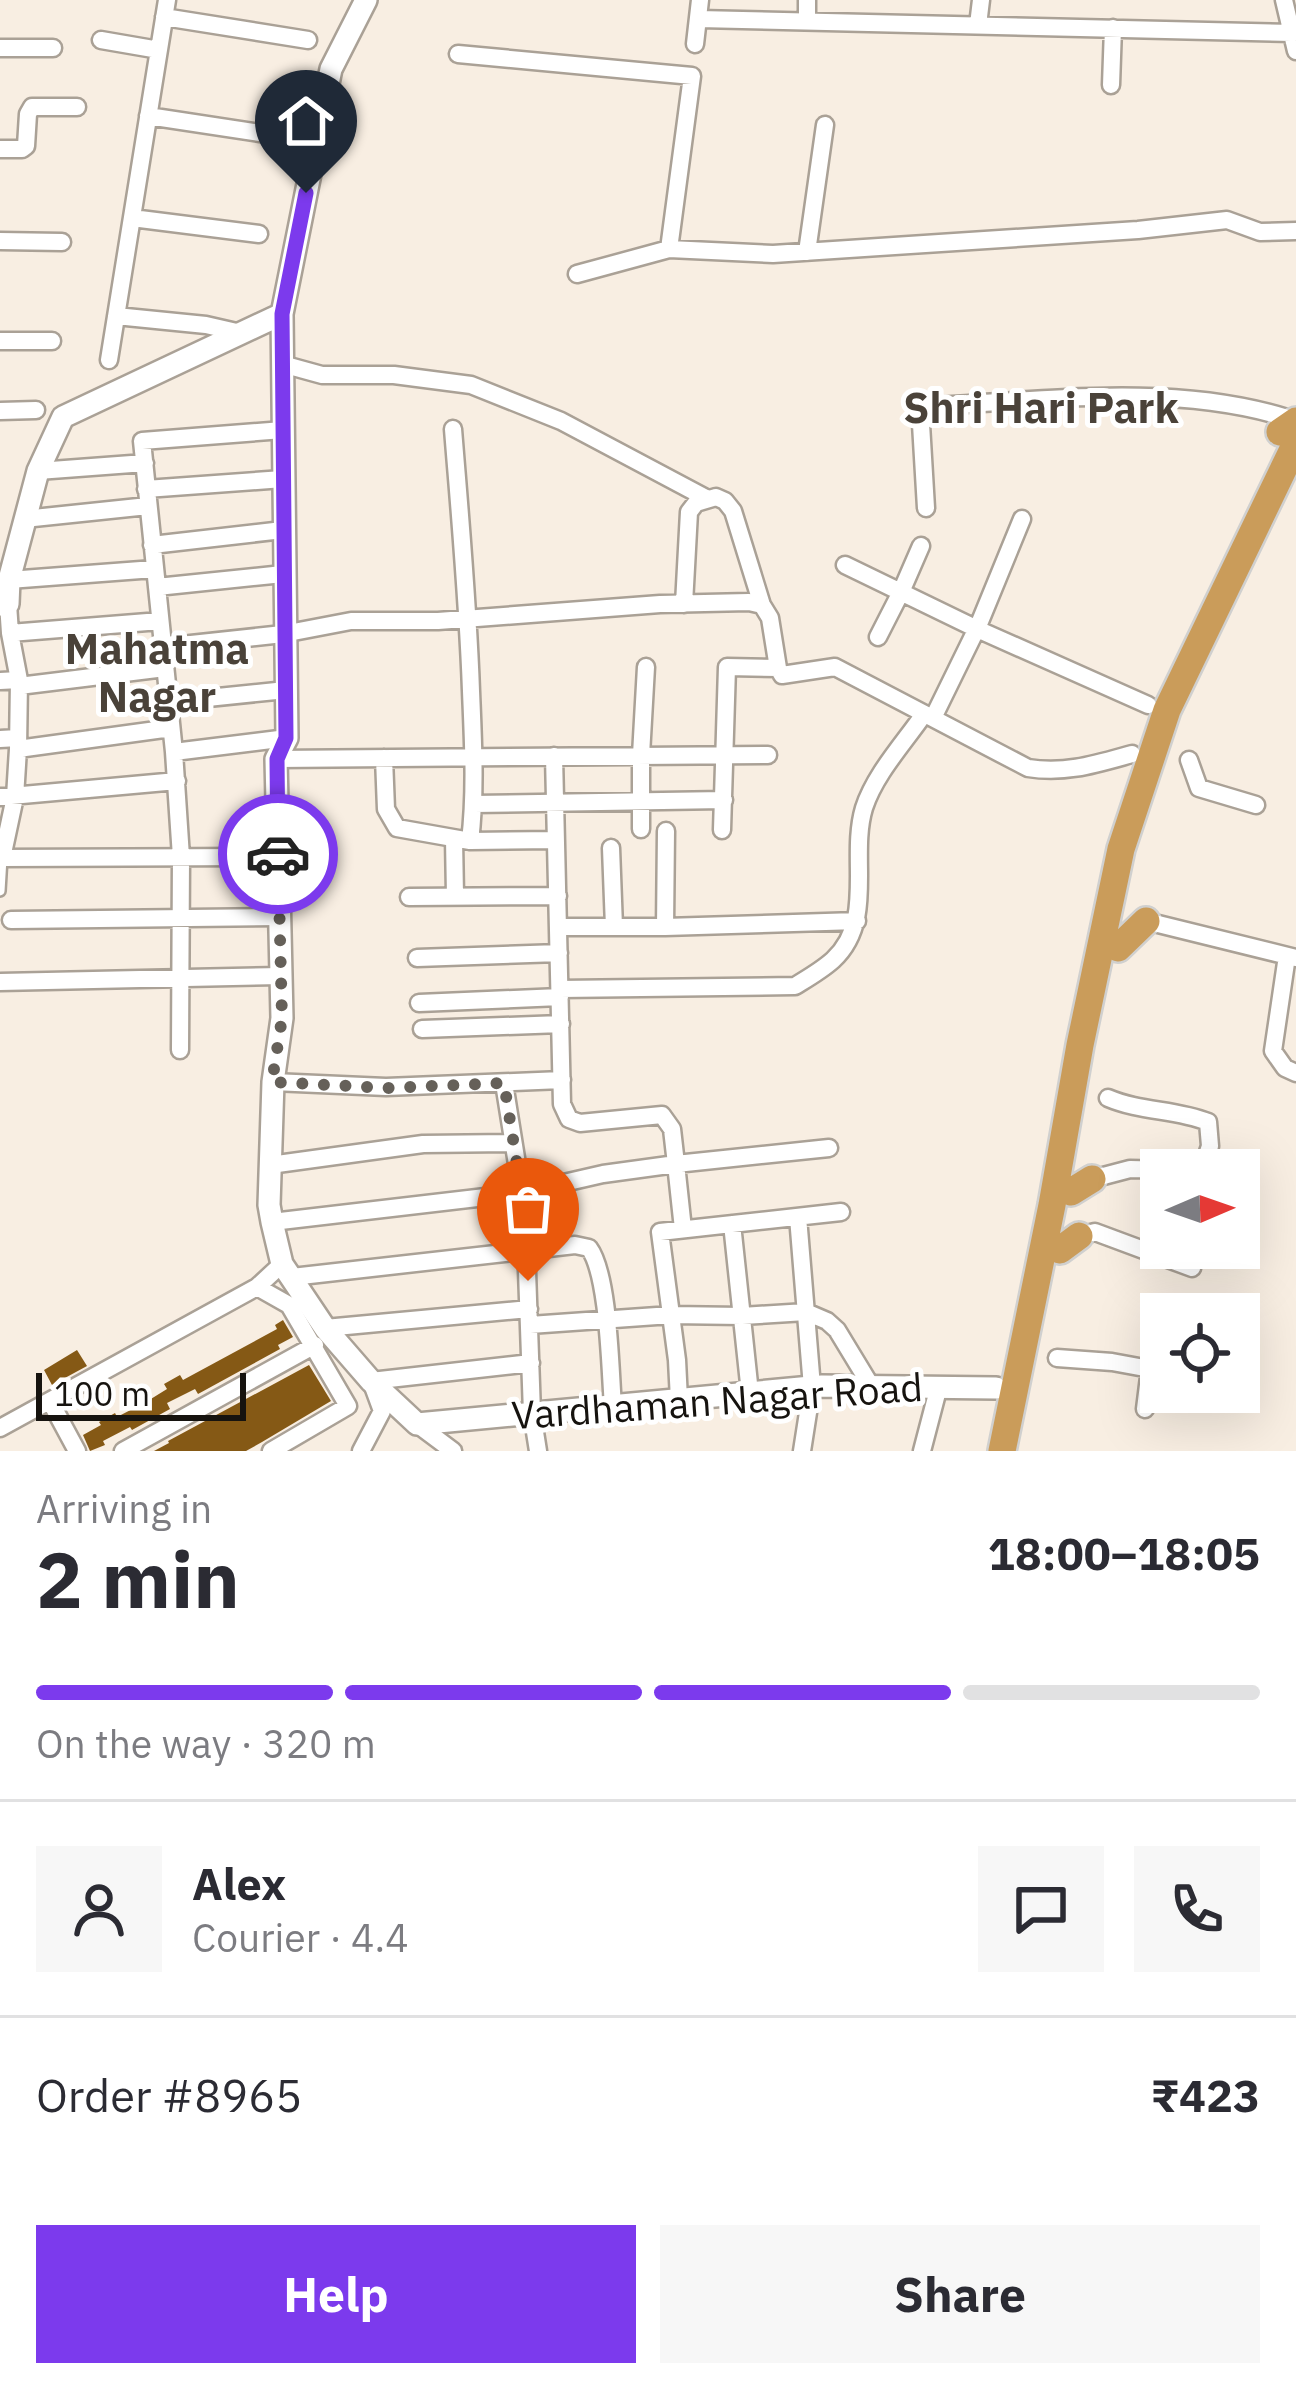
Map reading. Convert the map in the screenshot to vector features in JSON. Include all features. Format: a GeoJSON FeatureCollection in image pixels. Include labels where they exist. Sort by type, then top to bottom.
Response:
{"type":"FeatureCollection","features":[{"type":"Feature","properties":{"kind":"highway"},"geometry":{"type":"LineString","coordinates":[[1002,1451],[1080,1045],[1152,714],[1290,428]]}},
{"type":"Feature","properties":{"kind":"highway"},"geometry":{"type":"LineString","coordinates":[[1118,948],[1146,921]]}},
{"type":"Feature","properties":{"kind":"street"},"geometry":{"type":"LineString","coordinates":[[271,1451],[348,1406],[287,1270],[269,1205],[272,1082],[282,1018],[278,857],[286,690],[282,314],[331,69],[366,0]]}},
{"type":"Feature","properties":{"kind":"street"},"geometry":{"type":"LineString","coordinates":[[807,0],[807,22]]}},
{"type":"Feature","properties":{"kind":"street"},"geometry":{"type":"LineString","coordinates":[[978,25],[981,0]]}},
{"type":"Feature","properties":{"kind":"street"},"geometry":{"type":"LineString","coordinates":[[694,44],[700,10],[807,22],[1113,28],[1294,42],[1284,0]]}},
{"type":"Feature","properties":{"kind":"street"},"geometry":{"type":"LineString","coordinates":[[109,361],[166,9],[308,40]]}},
{"type":"Feature","properties":{"kind":"street"},"geometry":{"type":"LineString","coordinates":[[1111,86],[1113,28]]}},
{"type":"Feature","properties":{"kind":"street"},"geometry":{"type":"LineString","coordinates":[[101,40],[159,50]]}},
{"type":"Feature","properties":{"kind":"street"},"geometry":{"type":"LineString","coordinates":[[0,48],[53,48]]}},
{"type":"Feature","properties":{"kind":"street"},"geometry":{"type":"LineString","coordinates":[[458,54],[692,76],[669,249]]}},
{"type":"Feature","properties":{"kind":"street"},"geometry":{"type":"LineString","coordinates":[[0,149],[26,146],[32,107],[77,107]]}},
{"type":"Feature","properties":{"kind":"street"},"geometry":{"type":"LineString","coordinates":[[148,116],[286,137]]}},
{"type":"Feature","properties":{"kind":"street"},"geometry":{"type":"LineString","coordinates":[[807,251],[825,125]]}},
{"type":"Feature","properties":{"kind":"street"},"geometry":{"type":"LineString","coordinates":[[132,218],[259,234]]}},
{"type":"Feature","properties":{"kind":"street"},"geometry":{"type":"LineString","coordinates":[[577,274],[669,249],[773,254],[1227,220],[1260,232],[1296,231]]}},
{"type":"Feature","properties":{"kind":"street"},"geometry":{"type":"LineString","coordinates":[[0,241],[62,242]]}},
{"type":"Feature","properties":{"kind":"street"},"geometry":{"type":"LineString","coordinates":[[278,857],[1,858],[19,683],[4,604],[38,471],[63,417],[282,314]]}},
{"type":"Feature","properties":{"kind":"street"},"geometry":{"type":"LineString","coordinates":[[116,316],[241,333]]}},
{"type":"Feature","properties":{"kind":"street"},"geometry":{"type":"LineString","coordinates":[[0,341],[52,341]]}},
{"type":"Feature","properties":{"kind":"street"},"geometry":{"type":"LineString","coordinates":[[282,364],[322,375],[394,375],[471,385],[561,422],[706,498]]}},
{"type":"Feature","properties":{"kind":"street"},"geometry":{"type":"LineString","coordinates":[[926,508],[920,407],[1138,396],[1256,408],[1290,428]]}},
{"type":"Feature","properties":{"kind":"street"},"geometry":{"type":"LineString","coordinates":[[0,411],[36,410]]}},
{"type":"Feature","properties":{"kind":"street"},"geometry":{"type":"LineString","coordinates":[[453,429],[469,619],[474,756],[474,804],[462,840],[455,896]]}},
{"type":"Feature","properties":{"kind":"street"},"geometry":{"type":"LineString","coordinates":[[180,1050],[182,857],[142,441],[283,430]]}},
{"type":"Feature","properties":{"kind":"street"},"geometry":{"type":"LineString","coordinates":[[38,471],[145,463]]}},
{"type":"Feature","properties":{"kind":"street"},"geometry":{"type":"LineString","coordinates":[[24,519],[283,479]]}},
{"type":"Feature","properties":{"kind":"street"},"geometry":{"type":"LineString","coordinates":[[684,604],[689,512],[696,503],[716,497],[733,511],[770,619],[782,676],[836,668],[1028,768],[1080,769],[1132,754]]}},
{"type":"Feature","properties":{"kind":"street"},"geometry":{"type":"LineString","coordinates":[[419,1003],[560,993],[795,986],[836,958],[857,921],[865,806],[879,777],[929,716],[977,629],[1022,519]]}},
{"type":"Feature","properties":{"kind":"street"},"geometry":{"type":"LineString","coordinates":[[152,544],[283,530]]}},
{"type":"Feature","properties":{"kind":"street"},"geometry":{"type":"LineString","coordinates":[[878,637],[921,546]]}},
{"type":"Feature","properties":{"kind":"street"},"geometry":{"type":"LineString","coordinates":[[845,565],[1152,714]]}},
{"type":"Feature","properties":{"kind":"street"},"geometry":{"type":"LineString","coordinates":[[9,580],[283,574]]}},
{"type":"Feature","properties":{"kind":"street"},"geometry":{"type":"LineString","coordinates":[[164,647],[284,634],[351,621],[469,619],[684,604],[762,605]]}},
{"type":"Feature","properties":{"kind":"street"},"geometry":{"type":"LineString","coordinates":[[10,633],[160,620]]}},
{"type":"Feature","properties":{"kind":"street"},"geometry":{"type":"LineString","coordinates":[[641,829],[646,667]]}},
{"type":"Feature","properties":{"kind":"street"},"geometry":{"type":"LineString","coordinates":[[722,830],[727,667],[778,668]]}},
{"type":"Feature","properties":{"kind":"street"},"geometry":{"type":"LineString","coordinates":[[0,682],[165,668]]}},
{"type":"Feature","properties":{"kind":"street"},"geometry":{"type":"LineString","coordinates":[[169,702],[286,690]]}},
{"type":"Feature","properties":{"kind":"street"},"geometry":{"type":"LineString","coordinates":[[12,742],[171,728]]}},
{"type":"Feature","properties":{"kind":"street"},"geometry":{"type":"LineString","coordinates":[[174,752],[282,749],[384,758],[768,754]]}},
{"type":"Feature","properties":{"kind":"street"},"geometry":{"type":"LineString","coordinates":[[554,756],[564,1112],[573,1122],[662,1115],[672,1129],[683,1229]]}},
{"type":"Feature","properties":{"kind":"street"},"geometry":{"type":"LineString","coordinates":[[384,758],[386,809],[392,823],[403,830],[462,840],[556,840]]}},
{"type":"Feature","properties":{"kind":"street"},"geometry":{"type":"LineString","coordinates":[[1189,760],[1199,788],[1256,805]]}},
{"type":"Feature","properties":{"kind":"street"},"geometry":{"type":"LineString","coordinates":[[8,797],[177,781]]}},
{"type":"Feature","properties":{"kind":"street"},"geometry":{"type":"LineString","coordinates":[[474,804],[724,800]]}},
{"type":"Feature","properties":{"kind":"street"},"geometry":{"type":"LineString","coordinates":[[665,927],[666,831]]}},
{"type":"Feature","properties":{"kind":"street"},"geometry":{"type":"LineString","coordinates":[[611,848],[614,927]]}},
{"type":"Feature","properties":{"kind":"street"},"geometry":{"type":"LineString","coordinates":[[409,897],[558,896]]}},
{"type":"Feature","properties":{"kind":"street"},"geometry":{"type":"LineString","coordinates":[[11,920],[280,917]]}},
{"type":"Feature","properties":{"kind":"street"},"geometry":{"type":"LineString","coordinates":[[558,927],[857,921]]}},
{"type":"Feature","properties":{"kind":"street"},"geometry":{"type":"LineString","coordinates":[[1146,921],[1292,957],[1273,1051],[1285,1068],[1296,1073]]}},
{"type":"Feature","properties":{"kind":"street"},"geometry":{"type":"LineString","coordinates":[[417,958],[559,952]]}},
{"type":"Feature","properties":{"kind":"street"},"geometry":{"type":"LineString","coordinates":[[0,982],[281,976]]}},
{"type":"Feature","properties":{"kind":"street"},"geometry":{"type":"LineString","coordinates":[[422,1029],[561,1024]]}},
{"type":"Feature","properties":{"kind":"street"},"geometry":{"type":"LineString","coordinates":[[272,1082],[386,1088],[562,1080]]}},
{"type":"Feature","properties":{"kind":"street"},"geometry":{"type":"LineString","coordinates":[[504,1083],[525,1214],[532,1413],[538,1451]]}},
{"type":"Feature","properties":{"kind":"street"},"geometry":{"type":"LineString","coordinates":[[1108,1098],[1208,1122],[1209,1149]]}},
{"type":"Feature","properties":{"kind":"street"},"geometry":{"type":"LineString","coordinates":[[270,1165],[423,1144],[512,1144]]}},
{"type":"Feature","properties":{"kind":"street"},"geometry":{"type":"LineString","coordinates":[[272,1222],[520,1192],[676,1164],[829,1148]]}},
{"type":"Feature","properties":{"kind":"street"},"geometry":{"type":"LineString","coordinates":[[1082,1186],[1140,1169]]}},
{"type":"Feature","properties":{"kind":"street"},"geometry":{"type":"LineString","coordinates":[[679,1400],[659,1232],[841,1212]]}},
{"type":"Feature","properties":{"kind":"street"},"geometry":{"type":"LineString","coordinates":[[798,1217],[812,1387],[802,1451]]}},
{"type":"Feature","properties":{"kind":"street"},"geometry":{"type":"LineString","coordinates":[[732,1224],[750,1393]]}},
{"type":"Feature","properties":{"kind":"street"},"geometry":{"type":"LineString","coordinates":[[1069,1243],[1095,1232],[1140,1249]]}},
{"type":"Feature","properties":{"kind":"street"},"geometry":{"type":"LineString","coordinates":[[0,1428],[287,1270],[575,1245],[589,1248],[596,1258],[613,1406]]}},
{"type":"Feature","properties":{"kind":"street"},"geometry":{"type":"LineString","coordinates":[[257,1287],[289,1305],[417,1424],[453,1451]]}},
{"type":"Feature","properties":{"kind":"street"},"geometry":{"type":"LineString","coordinates":[[123,1451],[320,1337],[530,1317],[806,1312],[836,1330],[871,1386]]}},
{"type":"Feature","properties":{"kind":"street"},"geometry":{"type":"LineString","coordinates":[[1057,1358],[1140,1367]]}},
{"type":"Feature","properties":{"kind":"street"},"geometry":{"type":"LineString","coordinates":[[371,1381],[531,1363]]}},
{"type":"Feature","properties":{"kind":"street"},"geometry":{"type":"LineString","coordinates":[[361,1451],[382,1411],[371,1381]]}},
{"type":"Feature","properties":{"kind":"street"},"geometry":{"type":"LineString","coordinates":[[922,1451],[939,1386]]}},
{"type":"Feature","properties":{"kind":"street","name":"Vardhaman Nagar Road"},"geometry":{"type":"LineString","coordinates":[[417,1424],[812,1387],[996,1388]]}},
{"type":"Feature","properties":{"kind":"street"},"geometry":{"type":"LineString","coordinates":[[50,1401],[76,1451]]}},
{"type":"Feature","properties":{"kind":"lane"},"geometry":{"type":"LineString","coordinates":[[0,891],[1,858]]}},
{"type":"Feature","properties":{"kind":"building"},"geometry":{"type":"Polygon","coordinates":[[[283,1320],[293,1337],[278,1345],[280,1349],[198,1394],[195,1389],[167,1403],[170,1409],[90,1451],[83,1435],[99,1422],[146,1402],[167,1389],[164,1384],[180,1375],[183,1380],[277,1329],[275,1325],[283,1320]]]}},
{"type":"Feature","properties":{"kind":"building"},"geometry":{"type":"Polygon","coordinates":[[[77,1350],[87,1366],[52,1385],[44,1370],[77,1350]]]}},
{"type":"Feature","properties":{"kind":"building"},"geometry":{"type":"Polygon","coordinates":[[[309,1365],[331,1401],[246,1451],[154,1451],[168,1441],[309,1365]]]}},
{"type":"Feature","properties":{"kind":"way so far"},"geometry":{"type":"LineString","coordinates":[[278,854],[282,1018],[272,1082],[386,1088],[504,1083],[525,1214],[528,1281]]}},
{"type":"Feature","properties":{"kind":"district","name":"Shri Hari Park"},"geometry":{"type":"Point","coordinates":[1041,408]}},
{"type":"Feature","properties":{"kind":"district","name":"Mahatma Nagar"},"geometry":{"type":"Point","coordinates":[157,673]}},
{"type":"Feature","properties":{"kind":"route"},"geometry":{"type":"LineString","coordinates":[[278,854],[277,759],[286,738],[282,314],[306,193]]}}]}
